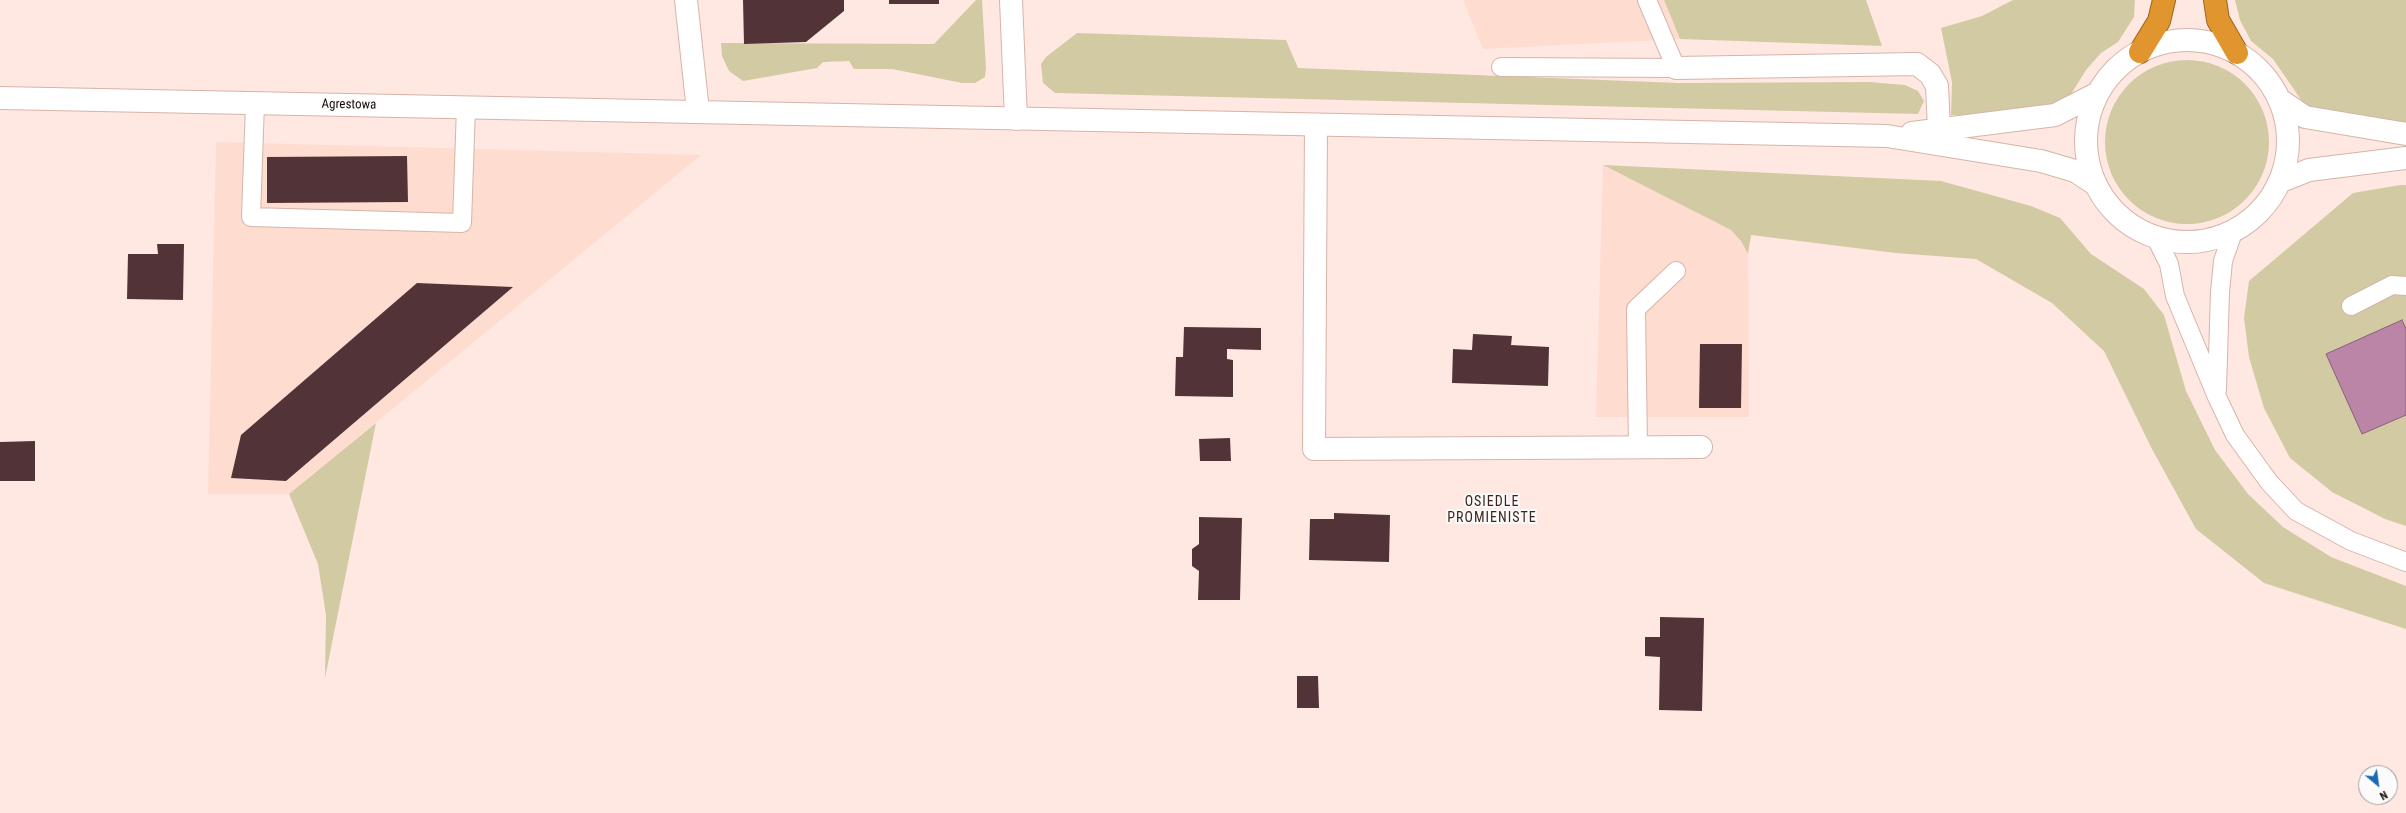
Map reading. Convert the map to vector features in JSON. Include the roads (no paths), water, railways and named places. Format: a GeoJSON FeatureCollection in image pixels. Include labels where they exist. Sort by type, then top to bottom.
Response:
{"type":"FeatureCollection","features":[{"type":"Feature","properties":{"kind":"highway"},"geometry":{"type":"LineString","coordinates":[[2140,52],[2159,22],[2164,0]]}},
{"type":"Feature","properties":{"kind":"highway"},"geometry":{"type":"LineString","coordinates":[[2215,0],[2218,20],[2237,53]]}},
{"type":"Feature","properties":{"kind":"main road"},"geometry":{"type":"LineString","coordinates":[[686,0],[698,112]]}},
{"type":"Feature","properties":{"kind":"main road"},"geometry":{"type":"LineString","coordinates":[[1011,0],[1016,119]]}},
{"type":"Feature","properties":{"kind":"main road"},"geometry":{"type":"LineString","coordinates":[[2171,41],[2205,41],[2237,53],[2255,65],[2270,81],[2280,100],[2287,120],[2289,141],[2287,161],[2281,181],[2263,208],[2252,219],[2233,232],[2208,241],[2182,243],[2156,238],[2131,226],[2110,208],[2095,184],[2088,166],[2086,147],[2089,116],[2098,93],[2109,76],[2123,62],[2140,52],[2171,41]]}},
{"type":"Feature","properties":{"kind":"main road"},"geometry":{"type":"LineString","coordinates":[[1676,68],[1917,64],[1930,74],[1937,86],[1939,129]]}},
{"type":"Feature","properties":{"kind":"main road"},"geometry":{"type":"LineString","coordinates":[[1887,136],[2055,115],[2098,93]]}},
{"type":"Feature","properties":{"kind":"main road","name":"Agrestowa"},"geometry":{"type":"LineString","coordinates":[[0,98],[1887,136]]}},
{"type":"Feature","properties":{"kind":"main road"},"geometry":{"type":"LineString","coordinates":[[2280,100],[2305,117],[2406,134]]}},
{"type":"Feature","properties":{"kind":"main road"},"geometry":{"type":"LineString","coordinates":[[1316,125],[1314,449],[1701,447]]}},
{"type":"Feature","properties":{"kind":"main road"},"geometry":{"type":"LineString","coordinates":[[1887,136],[2041,161],[2075,171],[2095,184]]}},
{"type":"Feature","properties":{"kind":"main road"},"geometry":{"type":"LineString","coordinates":[[2281,181],[2309,170],[2406,158]]}},
{"type":"Feature","properties":{"kind":"lane"},"geometry":{"type":"LineString","coordinates":[[1501,67],[1676,68],[1647,0]]}},
{"type":"Feature","properties":{"kind":"lane"},"geometry":{"type":"LineString","coordinates":[[255,103],[251,217],[462,223],[466,107]]}},
{"type":"Feature","properties":{"kind":"lane"},"geometry":{"type":"LineString","coordinates":[[2217,397],[2220,292],[2223,261],[2233,232]]}},
{"type":"Feature","properties":{"kind":"lane"},"geometry":{"type":"LineString","coordinates":[[2156,238],[2169,264],[2175,296],[2217,397],[2235,435],[2270,482],[2296,510],[2352,541],[2406,562]]}},
{"type":"Feature","properties":{"kind":"lane"},"geometry":{"type":"LineString","coordinates":[[1638,448],[1636,309],[1676,271]]}},
{"type":"Feature","properties":{"kind":"lane"},"geometry":{"type":"LineString","coordinates":[[2351,306],[2392,285],[2406,286]]}},
{"type":"Feature","properties":{"kind":"district","name":"OSIEDLE PROMIENISTE"},"geometry":{"type":"Point","coordinates":[1492,510]}}]}
